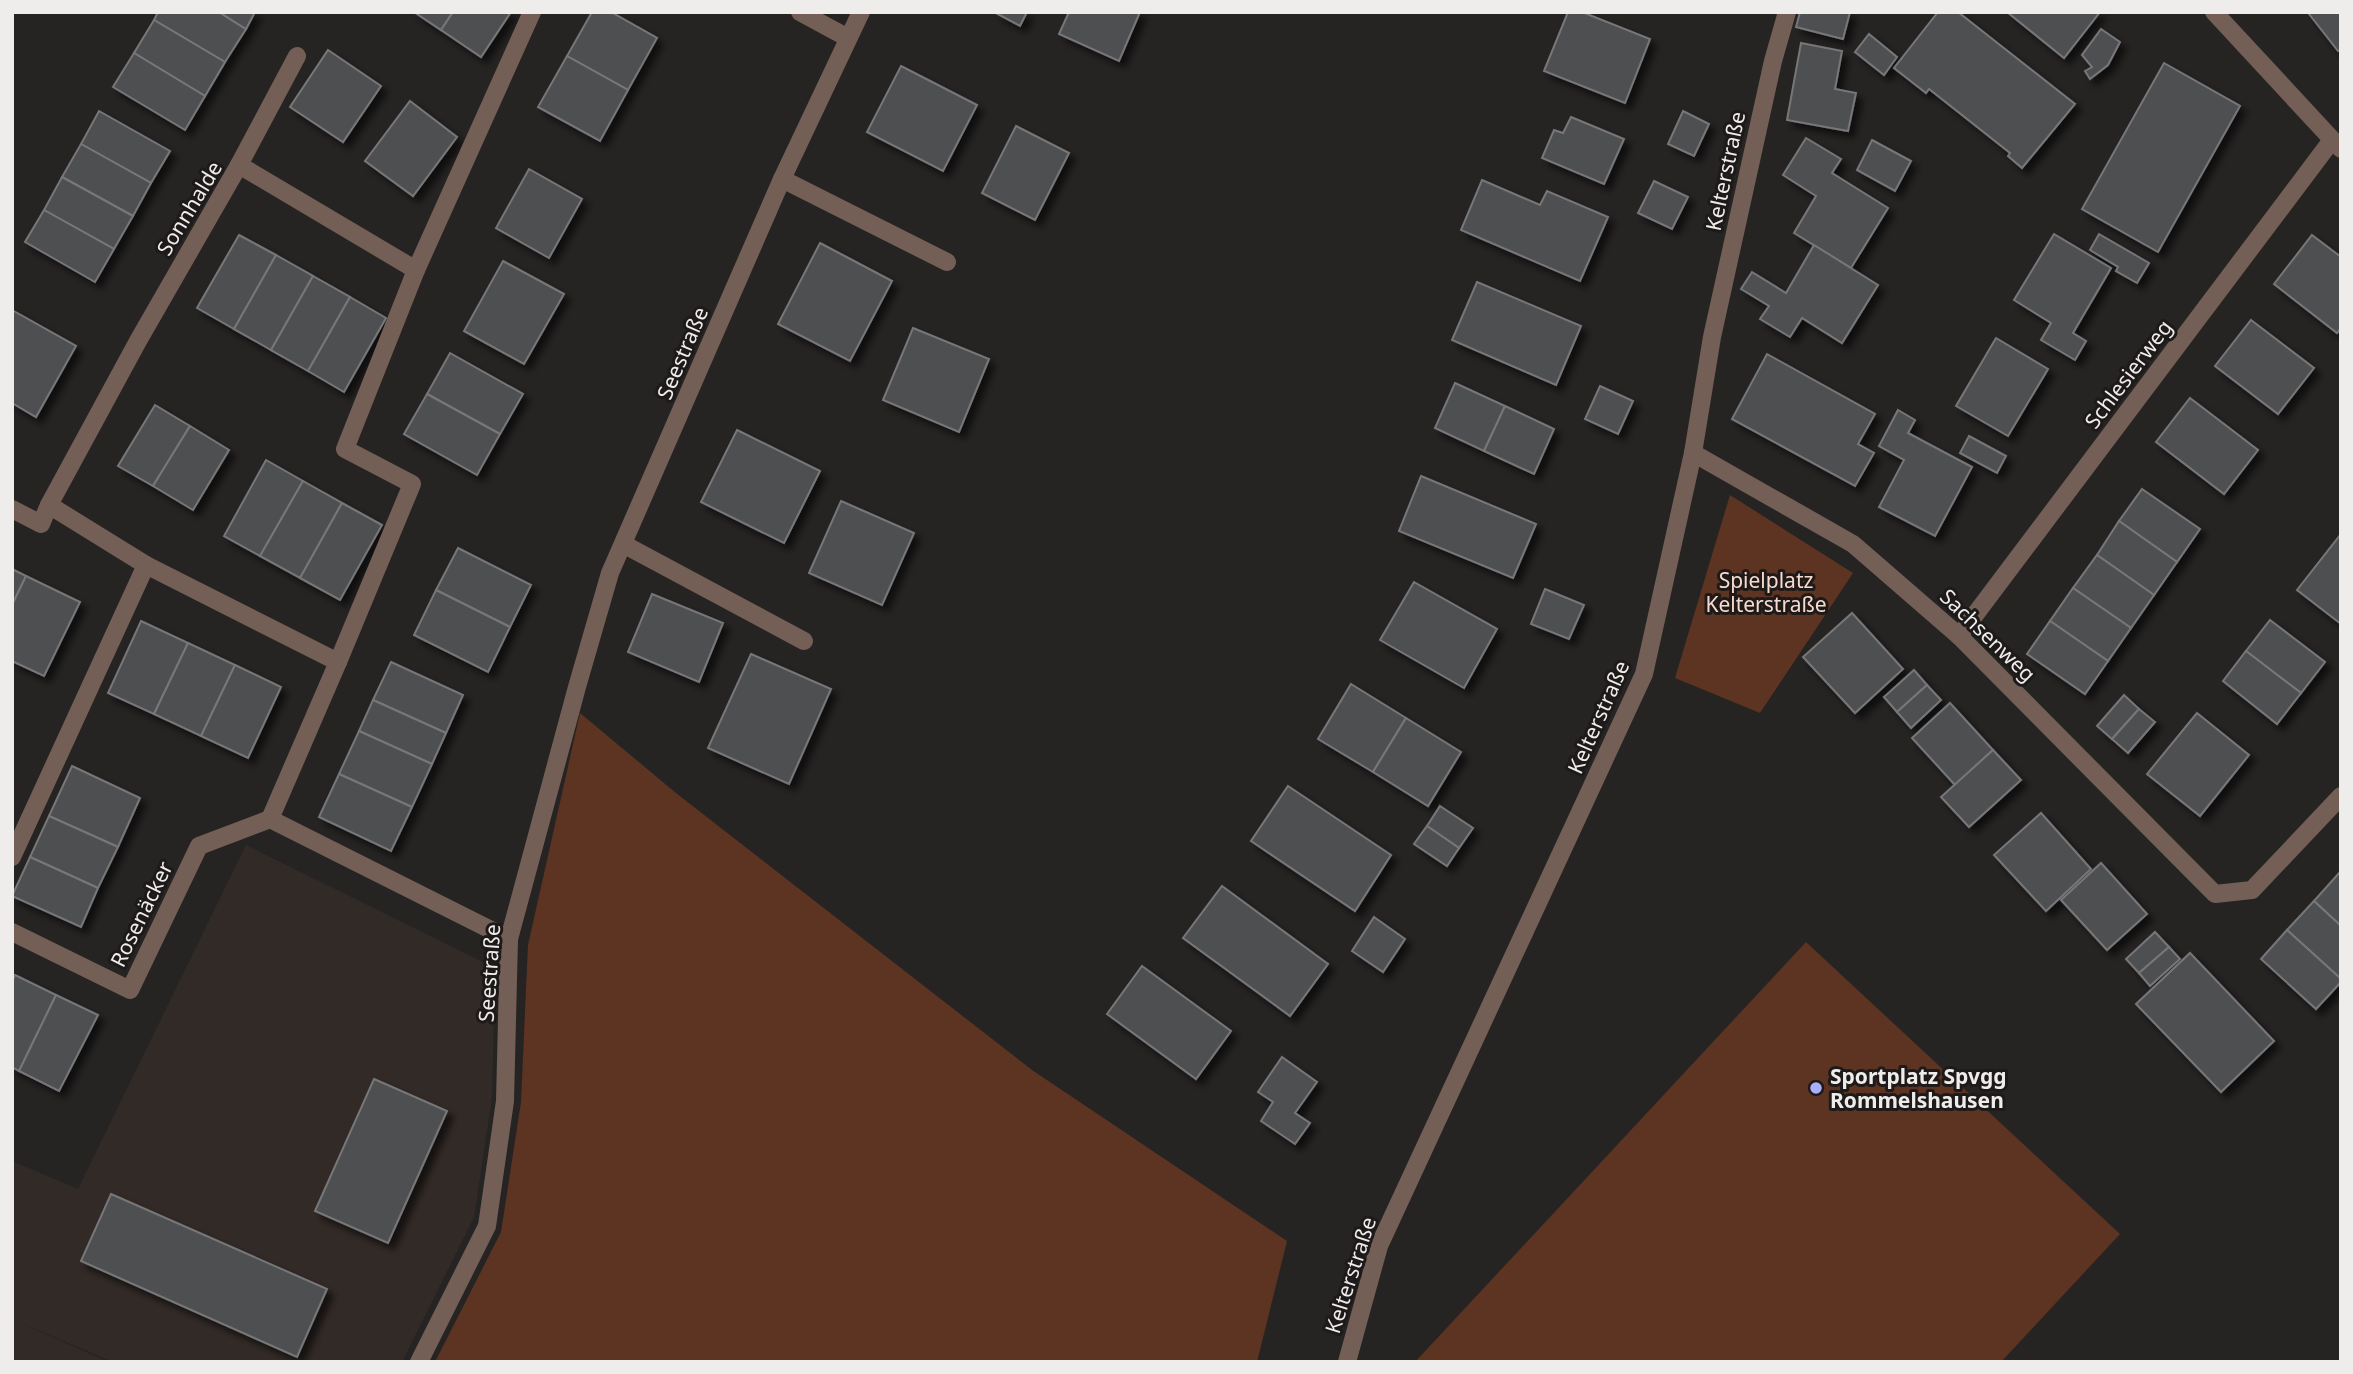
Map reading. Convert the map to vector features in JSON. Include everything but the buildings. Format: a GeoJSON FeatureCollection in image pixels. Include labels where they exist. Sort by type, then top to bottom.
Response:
{"type":"FeatureCollection","features":[{"type":"Feature","properties":{"kind":"street"},"geometry":{"type":"LineString","coordinates":[[509,939],[270,819],[412,484],[345,449],[416,270],[531,12]]}},
{"type":"Feature","properties":{"kind":"street"},"geometry":{"type":"LineString","coordinates":[[800,12],[848,38]]}},
{"type":"Feature","properties":{"kind":"street","name":"Seestraße"},"geometry":{"type":"LineString","coordinates":[[419,1362],[487,1226],[505,1101],[509,939],[610,573],[782,179],[861,12]]}},
{"type":"Feature","properties":{"kind":"street","name":"Kelterstraße"},"geometry":{"type":"LineString","coordinates":[[1347,1362],[1379,1246],[1644,674],[1693,453],[1712,337],[1773,61],[1787,12]]}},
{"type":"Feature","properties":{"kind":"street"},"geometry":{"type":"LineString","coordinates":[[2214,12],[2337,144]]}},
{"type":"Feature","properties":{"kind":"street"},"geometry":{"type":"LineString","coordinates":[[239,165],[297,56]]}},
{"type":"Feature","properties":{"kind":"street","name":"Schlesierweg"},"geometry":{"type":"LineString","coordinates":[[1959,636],[2337,144]]}},
{"type":"Feature","properties":{"kind":"street","name":"Sonnhalde"},"geometry":{"type":"LineString","coordinates":[[50,505],[138,341],[239,165],[416,270]]}},
{"type":"Feature","properties":{"kind":"street"},"geometry":{"type":"LineString","coordinates":[[782,179],[947,261]]}},
{"type":"Feature","properties":{"kind":"street","name":"Sachsenweg"},"geometry":{"type":"LineString","coordinates":[[1693,453],[1853,544],[1959,636],[2215,894],[2252,890],[2341,796]]}},
{"type":"Feature","properties":{"kind":"street"},"geometry":{"type":"LineString","coordinates":[[12,509],[41,524],[50,505],[146,565],[338,662]]}},
{"type":"Feature","properties":{"kind":"street"},"geometry":{"type":"LineString","coordinates":[[623,544],[804,641]]}},
{"type":"Feature","properties":{"kind":"street"},"geometry":{"type":"LineString","coordinates":[[12,857],[146,565]]}},
{"type":"Feature","properties":{"kind":"street","name":"Rosenäcker"},"geometry":{"type":"LineString","coordinates":[[12,932],[130,990],[199,846],[270,819]]}},
{"type":"Feature","properties":{"kind":"shaded area"},"geometry":{"type":"Polygon","coordinates":[[[246,845],[495,968],[492,1098],[474,1217],[402,1362],[113,1362],[12,1319],[12,1161],[78,1189],[246,845]]]}},
{"type":"Feature","properties":{"kind":"shaded area"},"geometry":{"type":"Polygon","coordinates":[[[15,1320],[108,1362],[12,1362],[12,1325],[15,1320]]]}},
{"type":"Feature","properties":{"kind":"green space","name":"Spielplatz Kelterstraße"},"geometry":{"type":"Polygon","coordinates":[[[1730,495],[1853,573],[1760,713],[1675,678],[1730,495]]]}},
{"type":"Feature","properties":{"kind":"green space"},"geometry":{"type":"Polygon","coordinates":[[[580,713],[676,793],[1032,1070],[1287,1241],[1257,1362],[435,1362],[501,1232],[521,1102],[528,945],[580,713]]]}},
{"type":"Feature","properties":{"kind":"green space","name":"Sportplatz Spvgg Rommelshausen"},"geometry":{"type":"Polygon","coordinates":[[[1806,942],[2120,1234],[2001,1362],[1415,1362],[1806,942]]]}},
{"type":"Feature","properties":{"kind":"place","name":"Sportplatz Spvgg Rommelshausen"},"geometry":{"type":"Point","coordinates":[1816,1088]}}]}
